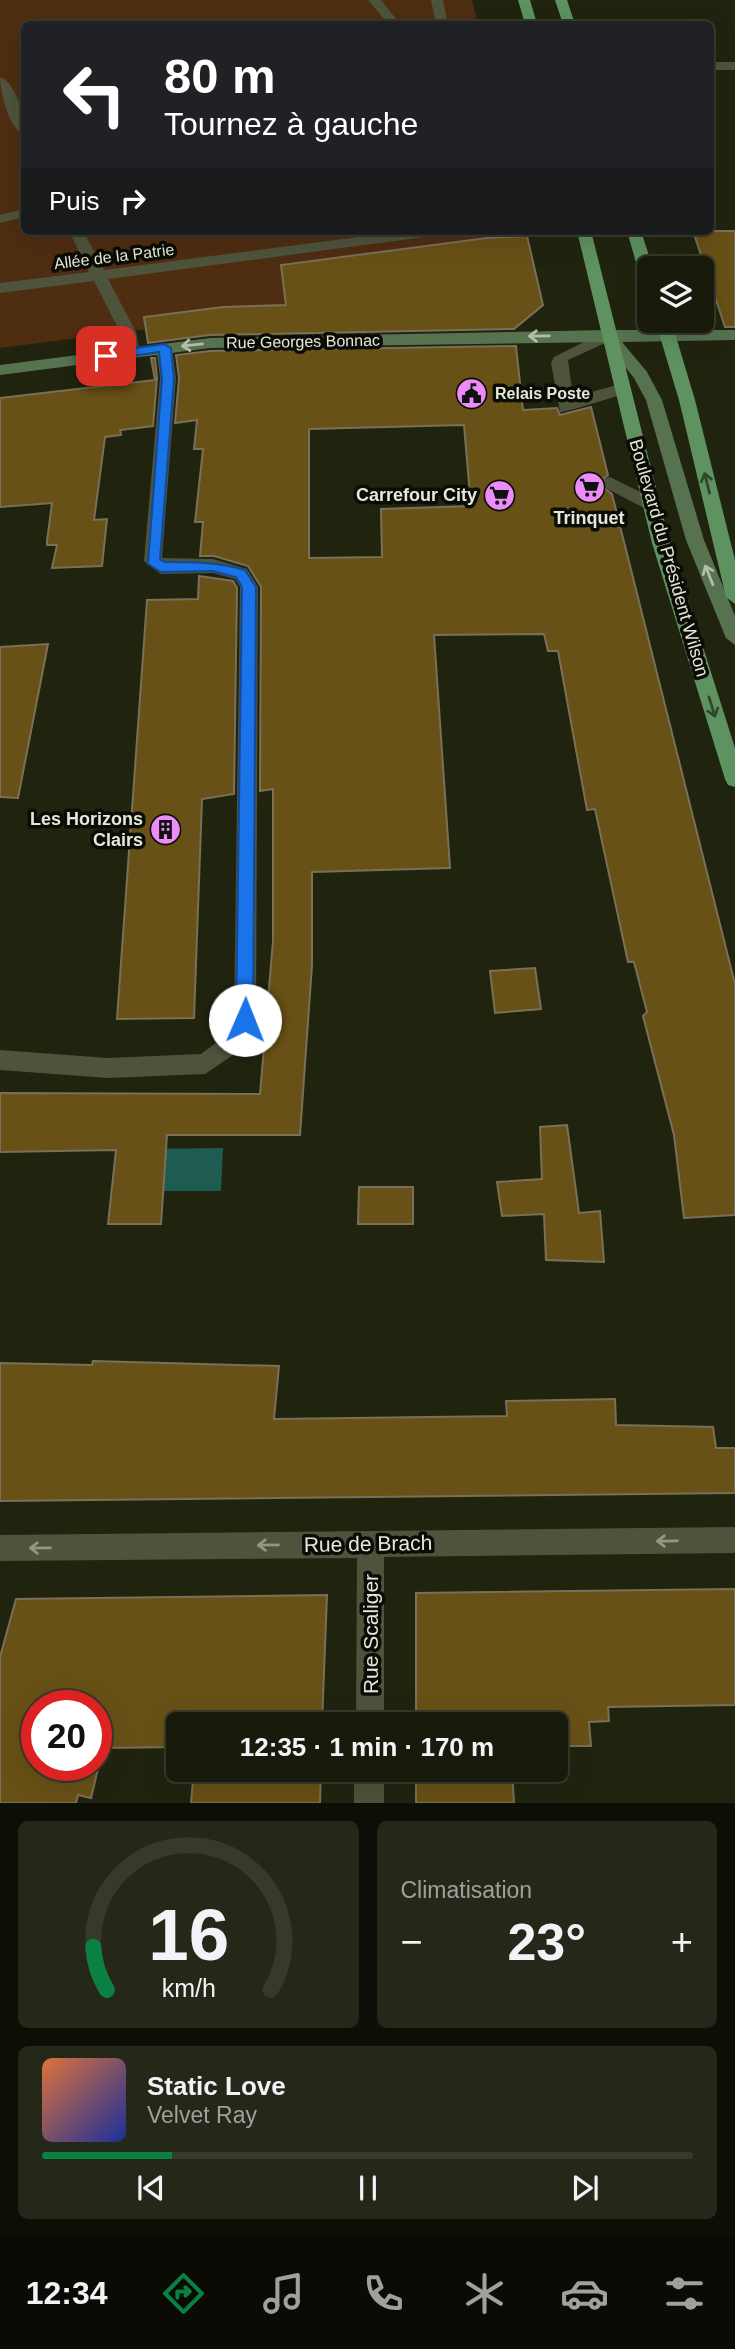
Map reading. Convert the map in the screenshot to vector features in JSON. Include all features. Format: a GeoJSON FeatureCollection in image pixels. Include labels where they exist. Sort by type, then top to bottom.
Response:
{"type":"FeatureCollection","features":[{"type":"Feature","properties":{"kind":"main road"},"geometry":{"type":"LineString","coordinates":[[524,0],[530,21]]}},
{"type":"Feature","properties":{"kind":"main road"},"geometry":{"type":"LineString","coordinates":[[561,0],[568,21]]}},
{"type":"Feature","properties":{"kind":"main road","name":"Boulevard du Président Wilson"},"geometry":{"type":"LineString","coordinates":[[585,235],[650,504],[735,779]]}},
{"type":"Feature","properties":{"kind":"main road"},"geometry":{"type":"LineString","coordinates":[[635,235],[642,256]]}},
{"type":"Feature","properties":{"kind":"main road","name":"Rue Georges Bonnac"},"geometry":{"type":"LineString","coordinates":[[0,370],[210,343],[608,335],[637,331]]}},
{"type":"Feature","properties":{"kind":"main road"},"geometry":{"type":"LineString","coordinates":[[667,333],[687,400],[735,597]]}},
{"type":"Feature","properties":{"kind":"main road","name":"Rue Georges Bonnac"},"geometry":{"type":"LineString","coordinates":[[714,333],[735,335]]}},
{"type":"Feature","properties":{"kind":"main road"},"geometry":{"type":"LineString","coordinates":[[608,335],[641,376],[654,400],[695,540],[735,638]]}},
{"type":"Feature","properties":{"kind":"street"},"geometry":{"type":"LineString","coordinates":[[374,0],[392,21]]}},
{"type":"Feature","properties":{"kind":"street"},"geometry":{"type":"LineString","coordinates":[[437,0],[441,21]]}},
{"type":"Feature","properties":{"kind":"street"},"geometry":{"type":"LineString","coordinates":[[714,66],[735,66]]}},
{"type":"Feature","properties":{"kind":"street"},"geometry":{"type":"LineString","coordinates":[[0,81],[21,124]]}},
{"type":"Feature","properties":{"kind":"street"},"geometry":{"type":"LineString","coordinates":[[0,219],[21,214]]}},
{"type":"Feature","properties":{"kind":"street"},"geometry":{"type":"LineString","coordinates":[[78,235],[128,332],[132,352]]}},
{"type":"Feature","properties":{"kind":"street","name":"Allée de la Patrie"},"geometry":{"type":"LineString","coordinates":[[0,288],[409,235]]}},
{"type":"Feature","properties":{"kind":"street"},"geometry":{"type":"LineString","coordinates":[[608,335],[562,357],[559,363],[566,408],[586,397],[621,389]]}},
{"type":"Feature","properties":{"kind":"street"},"geometry":{"type":"LineString","coordinates":[[0,1060],[108,1068],[205,1064],[237,1040],[245,1020],[249,587],[241,573],[213,566],[161,567],[153,561],[168,379],[164,348]]}},
{"type":"Feature","properties":{"kind":"street"},"geometry":{"type":"LineString","coordinates":[[610,483],[650,504]]}},
{"type":"Feature","properties":{"kind":"street","name":"Rue de Brach"},"geometry":{"type":"LineString","coordinates":[[0,1548],[735,1540]]}},
{"type":"Feature","properties":{"kind":"street","name":"Rue Scaliger"},"geometry":{"type":"LineString","coordinates":[[370,1712],[371,1544]]}},
{"type":"Feature","properties":{"kind":"street"},"geometry":{"type":"LineString","coordinates":[[369,1782],[369,1803]]}},
{"type":"Feature","properties":{"kind":"shaded area"},"geometry":{"type":"Polygon","coordinates":[[[0,0],[472,0],[477,21],[21,21],[21,235],[527,235],[543,305],[536,311],[234,318],[0,348],[0,0]]]}},
{"type":"Feature","properties":{"kind":"water"},"geometry":{"type":"Polygon","coordinates":[[[223,1148],[221,1191],[142,1191],[145,1149],[223,1148]]]}},
{"type":"Feature","properties":{"kind":"building"},"geometry":{"type":"Polygon","coordinates":[[[735,231],[735,327],[725,327],[714,294],[714,256],[701,256],[694,235],[735,231]]]}},
{"type":"Feature","properties":{"kind":"building"},"geometry":{"type":"Polygon","coordinates":[[[527,236],[543,305],[514,329],[210,335],[148,343],[144,317],[223,307],[286,305],[281,265],[487,238],[527,236]]]}},
{"type":"Feature","properties":{"kind":"building"},"geometry":{"type":"Polygon","coordinates":[[[516,346],[523,410],[557,408],[560,415],[591,407],[608,475],[598,483],[612,494],[735,984],[735,1215],[684,1218],[674,1135],[643,1016],[647,1012],[634,962],[628,962],[595,809],[587,810],[558,651],[548,651],[544,634],[434,635],[450,868],[312,872],[312,965],[300,1135],[167,1135],[161,1224],[108,1224],[116,1150],[0,1152],[0,1093],[260,1094],[273,941],[273,789],[260,791],[261,587],[248,566],[214,556],[200,556],[203,522],[195,522],[203,449],[194,449],[197,420],[175,423],[179,378],[176,355],[210,351],[516,346]],[[464,425],[309,429],[309,558],[382,557],[381,509],[471,506],[464,425]]]}},
{"type":"Feature","properties":{"kind":"building"},"geometry":{"type":"Polygon","coordinates":[[[151,358],[155,358],[157,378],[153,426],[120,430],[121,435],[105,437],[94,520],[107,519],[102,566],[52,568],[57,545],[47,545],[47,541],[52,503],[0,507],[0,398],[155,380],[151,358]]]}},
{"type":"Feature","properties":{"kind":"building","name":"Les Horizons Clairs"},"geometry":{"type":"Polygon","coordinates":[[[199,576],[233,581],[237,588],[234,794],[202,799],[194,1018],[117,1019],[147,600],[198,599],[199,576]]]}},
{"type":"Feature","properties":{"kind":"building"},"geometry":{"type":"Polygon","coordinates":[[[48,644],[18,798],[0,797],[0,647],[48,644]]]}},
{"type":"Feature","properties":{"kind":"building"},"geometry":{"type":"Polygon","coordinates":[[[535,968],[541,1009],[495,1013],[490,971],[535,968]]]}},
{"type":"Feature","properties":{"kind":"building"},"geometry":{"type":"Polygon","coordinates":[[[567,1125],[579,1213],[600,1211],[604,1262],[546,1260],[544,1214],[502,1216],[497,1182],[542,1179],[540,1127],[567,1125]]]}},
{"type":"Feature","properties":{"kind":"building"},"geometry":{"type":"Polygon","coordinates":[[[359,1187],[413,1187],[413,1224],[358,1224],[359,1187]]]}},
{"type":"Feature","properties":{"kind":"building"},"geometry":{"type":"Polygon","coordinates":[[[93,1361],[279,1366],[274,1419],[507,1416],[506,1401],[615,1399],[616,1425],[713,1427],[716,1448],[735,1448],[735,1493],[0,1501],[0,1363],[92,1365],[93,1361]]]}},
{"type":"Feature","properties":{"kind":"building"},"geometry":{"type":"Polygon","coordinates":[[[735,1589],[735,1705],[608,1707],[609,1721],[589,1722],[591,1746],[568,1746],[568,1712],[416,1712],[416,1593],[735,1589]]]}},
{"type":"Feature","properties":{"kind":"building"},"geometry":{"type":"Polygon","coordinates":[[[327,1595],[322,1712],[166,1712],[166,1747],[112,1748],[112,1690],[21,1690],[21,1781],[95,1781],[91,1798],[78,1795],[76,1803],[0,1803],[0,1657],[16,1599],[327,1595]]]}},
{"type":"Feature","properties":{"kind":"building"},"geometry":{"type":"Polygon","coordinates":[[[193,1782],[321,1782],[320,1803],[191,1803],[193,1782]]]}},
{"type":"Feature","properties":{"kind":"building"},"geometry":{"type":"Polygon","coordinates":[[[416,1782],[513,1782],[514,1803],[416,1803],[416,1782]]]}},
{"type":"Feature","properties":{"kind":"place","name":"Relais Poste"},"geometry":{"type":"Point","coordinates":[472,393]}},
{"type":"Feature","properties":{"kind":"place","name":"Trinquet"},"geometry":{"type":"Point","coordinates":[589,488]}},
{"type":"Feature","properties":{"kind":"place","name":"Carrefour City"},"geometry":{"type":"Point","coordinates":[500,495]}},
{"type":"Feature","properties":{"kind":"place","name":"Les Horizons Clairs"},"geometry":{"type":"Point","coordinates":[166,829]}},
{"type":"Feature","properties":{"kind":"route"},"geometry":{"type":"LineString","coordinates":[[106,356],[164,348],[168,379],[153,561],[161,567],[213,566],[241,573],[249,587],[245,1020]]}}]}
